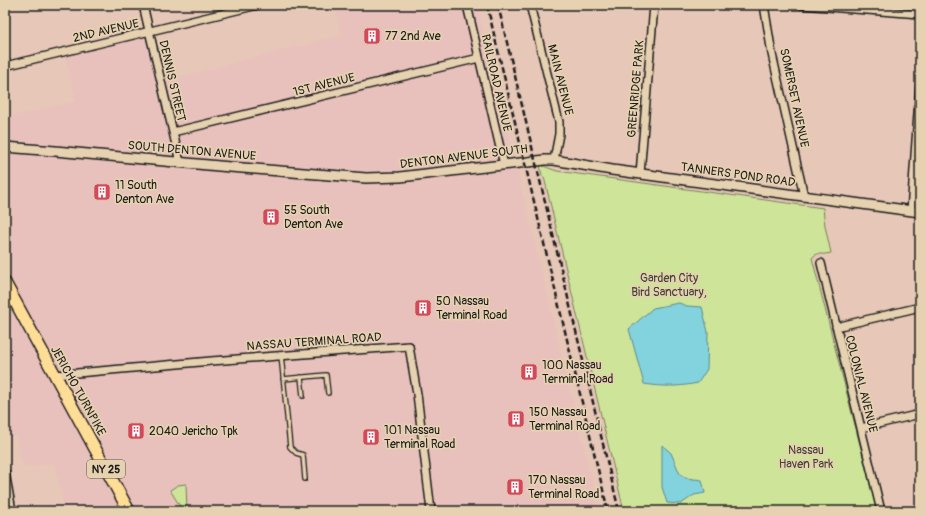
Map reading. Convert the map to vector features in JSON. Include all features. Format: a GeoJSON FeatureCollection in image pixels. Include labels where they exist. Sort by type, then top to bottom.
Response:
{"type":"FeatureCollection","features":[{"type":"Feature","properties":{"kind":"main road","name":"JERICHO TURNPIKE"},"geometry":{"type":"LineString","coordinates":[[5,283],[129,511]]}},
{"type":"Feature","properties":{"kind":"street","name":"DENNIS STREET"},"geometry":{"type":"LineString","coordinates":[[143,5],[180,162]]}},
{"type":"Feature","properties":{"kind":"street","name":"2ND AVENUE"},"geometry":{"type":"LineString","coordinates":[[5,66],[258,5]]}},
{"type":"Feature","properties":{"kind":"street","name":"RAILROAD AVENUE"},"geometry":{"type":"LineString","coordinates":[[467,5],[504,165]]}},
{"type":"Feature","properties":{"kind":"street","name":"MAIN AVENUE"},"geometry":{"type":"LineString","coordinates":[[530,5],[559,122],[559,134],[554,160]]}},
{"type":"Feature","properties":{"kind":"street","name":"GREENRIDGE PARK"},"geometry":{"type":"LineString","coordinates":[[640,174],[654,5]]}},
{"type":"Feature","properties":{"kind":"street","name":"SOMERSET AVENUE"},"geometry":{"type":"LineString","coordinates":[[764,5],[772,54],[804,196]]}},
{"type":"Feature","properties":{"kind":"street"},"geometry":{"type":"LineString","coordinates":[[801,5],[920,14]]}},
{"type":"Feature","properties":{"kind":"street","name":"1ST AVENUE"},"geometry":{"type":"LineString","coordinates":[[173,132],[479,58]]}},
{"type":"Feature","properties":{"kind":"street"},"geometry":{"type":"LineString","coordinates":[[916,212],[920,85]]}},
{"type":"Feature","properties":{"kind":"street","name":"SOUTH DENTON AVENUE"},"geometry":{"type":"LineString","coordinates":[[5,147],[376,178]]}},
{"type":"Feature","properties":{"kind":"street","name":"DENTON AVENUE SOUTH"},"geometry":{"type":"LineString","coordinates":[[376,178],[392,178],[554,160]]}},
{"type":"Feature","properties":{"kind":"street","name":"TANNERS POND ROAD"},"geometry":{"type":"LineString","coordinates":[[554,160],[612,170],[916,212]]}},
{"type":"Feature","properties":{"kind":"street","name":"COLONIAL AVENUE"},"geometry":{"type":"LineString","coordinates":[[821,263],[881,511]]}},
{"type":"Feature","properties":{"kind":"street"},"geometry":{"type":"LineString","coordinates":[[836,327],[920,307]]}},
{"type":"Feature","properties":{"kind":"street","name":"NASSAU TERMINAL ROAD"},"geometry":{"type":"LineString","coordinates":[[55,376],[211,361],[409,346],[417,394],[431,511]]}},
{"type":"Feature","properties":{"kind":"street"},"geometry":{"type":"LineString","coordinates":[[861,428],[920,414]]}},
{"type":"Feature","properties":{"kind":"street"},"geometry":{"type":"LineString","coordinates":[[5,472],[12,511]]}},
{"type":"Feature","properties":{"kind":"lane"},"geometry":{"type":"LineString","coordinates":[[281,356],[290,447],[303,455],[305,479]]}},
{"type":"Feature","properties":{"kind":"lane"},"geometry":{"type":"LineString","coordinates":[[283,379],[326,375],[328,393]]}},
{"type":"Feature","properties":{"kind":"lane"},"geometry":{"type":"LineString","coordinates":[[301,377],[303,396]]}},
{"type":"Feature","properties":{"kind":"shaded area"},"geometry":{"type":"Polygon","coordinates":[[[335,5],[477,5],[599,511],[65,511],[55,463],[24,467],[16,435],[5,437],[5,118],[76,102],[65,53],[149,32],[160,82],[342,35],[335,5]]]}},
{"type":"Feature","properties":{"kind":"green space","name":"Garden City Bird Sanctuary,"},"geometry":{"type":"Polygon","coordinates":[[[540,165],[557,171],[823,208],[831,253],[817,254],[812,258],[877,511],[624,511],[540,165]]]}},
{"type":"Feature","properties":{"kind":"green space"},"geometry":{"type":"Polygon","coordinates":[[[186,484],[187,511],[183,511],[170,490],[178,485],[186,484]]]}},
{"type":"Feature","properties":{"kind":"water"},"geometry":{"type":"Polygon","coordinates":[[[679,303],[687,306],[702,307],[708,332],[707,369],[698,383],[671,386],[644,384],[629,329],[653,308],[679,303]]]}},
{"type":"Feature","properties":{"kind":"water"},"geometry":{"type":"Polygon","coordinates":[[[662,445],[671,453],[680,474],[686,478],[702,480],[705,493],[694,495],[681,504],[667,503],[662,487],[662,445]]]}},
{"type":"Feature","properties":{"kind":"railway"},"geometry":{"type":"LineString","coordinates":[[487,5],[608,511]]}},
{"type":"Feature","properties":{"kind":"railway"},"geometry":{"type":"LineString","coordinates":[[498,5],[619,511]]}},
{"type":"Feature","properties":{"kind":"place","name":"77 2nd Ave"},"geometry":{"type":"Point","coordinates":[372,36]}},
{"type":"Feature","properties":{"kind":"place","name":"11 South Denton Ave"},"geometry":{"type":"Point","coordinates":[102,192]}},
{"type":"Feature","properties":{"kind":"place","name":"55 South Denton Ave"},"geometry":{"type":"Point","coordinates":[271,217]}},
{"type":"Feature","properties":{"kind":"place","name":"50 Nassau Terminal Road"},"geometry":{"type":"Point","coordinates":[423,308]}},
{"type":"Feature","properties":{"kind":"place","name":"100 Nassau Terminal Road"},"geometry":{"type":"Point","coordinates":[529,372]}},
{"type":"Feature","properties":{"kind":"place","name":"150 Nassau Terminal Road"},"geometry":{"type":"Point","coordinates":[516,419]}},
{"type":"Feature","properties":{"kind":"place","name":"2040 Jericho Tpk"},"geometry":{"type":"Point","coordinates":[136,431]}},
{"type":"Feature","properties":{"kind":"place","name":"101 Nassau Terminal Road"},"geometry":{"type":"Point","coordinates":[371,437]}},
{"type":"Feature","properties":{"kind":"place","name":"170 Nassau Terminal Road"},"geometry":{"type":"Point","coordinates":[515,487]}},
{"type":"Feature","properties":{"kind":"park label","name":"Nassau Haven Park"},"geometry":{"type":"Point","coordinates":[806,457]}}]}
